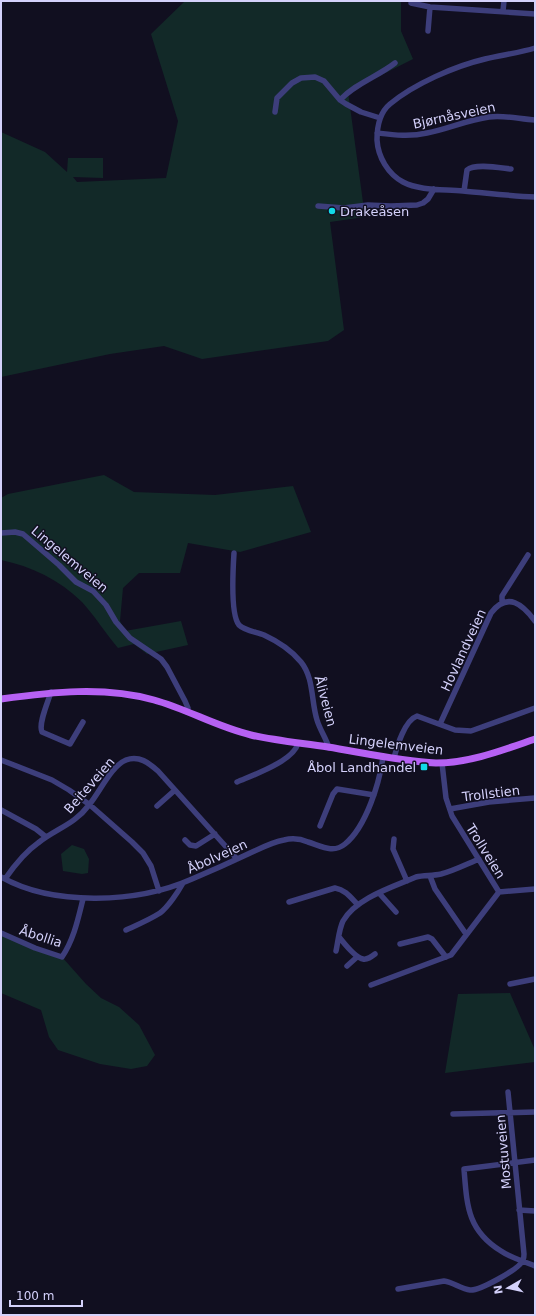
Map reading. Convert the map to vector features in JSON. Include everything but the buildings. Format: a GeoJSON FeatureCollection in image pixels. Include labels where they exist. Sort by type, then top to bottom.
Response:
{"type":"FeatureCollection","features":[{"type":"Feature","properties":{"kind":"main road","name":"Lingelemveien"},"geometry":{"type":"LineString","coordinates":[[1,699],[51,692],[110,692],[135,695],[154,700],[249,734],[428,763],[467,760],[535,739]]}},
{"type":"Feature","properties":{"kind":"street"},"geometry":{"type":"LineString","coordinates":[[503,11],[504,1]]}},
{"type":"Feature","properties":{"kind":"street"},"geometry":{"type":"LineString","coordinates":[[411,3],[430,7],[535,14]]}},
{"type":"Feature","properties":{"kind":"street"},"geometry":{"type":"LineString","coordinates":[[428,30],[430,7]]}},
{"type":"Feature","properties":{"kind":"street"},"geometry":{"type":"LineString","coordinates":[[535,48],[466,64],[410,90],[389,105],[380,118],[378,133],[378,146],[382,160],[391,172],[404,182],[434,189],[535,197]]}},
{"type":"Feature","properties":{"kind":"street"},"geometry":{"type":"LineString","coordinates":[[340,100],[353,88],[385,71],[395,63]]}},
{"type":"Feature","properties":{"kind":"street"},"geometry":{"type":"LineString","coordinates":[[275,112],[276,100],[279,96],[295,81],[312,77],[321,78],[340,100],[361,112],[380,118]]}},
{"type":"Feature","properties":{"kind":"street","name":"Bjørnåsveien"},"geometry":{"type":"LineString","coordinates":[[378,133],[407,136],[425,134],[475,119],[491,116],[515,116],[535,120]]}},
{"type":"Feature","properties":{"kind":"street"},"geometry":{"type":"LineString","coordinates":[[464,191],[467,170],[469,168],[476,166],[511,169]]}},
{"type":"Feature","properties":{"kind":"street"},"geometry":{"type":"LineString","coordinates":[[318,206],[344,208],[368,205],[417,205],[428,199],[434,189]]}},
{"type":"Feature","properties":{"kind":"street","name":"Lingelemveien"},"geometry":{"type":"LineString","coordinates":[[1,533],[15,532],[23,534],[76,582],[93,591],[106,605],[116,622],[130,638],[154,654],[164,663],[185,701],[188,708],[187,712]]}},
{"type":"Feature","properties":{"kind":"street","name":"Åliveien"},"geometry":{"type":"LineString","coordinates":[[234,553],[233,609],[235,618],[240,626],[264,635],[277,642],[296,656],[301,662],[309,679],[317,721],[330,748]]}},
{"type":"Feature","properties":{"kind":"street"},"geometry":{"type":"LineString","coordinates":[[502,603],[502,596],[528,555]]}},
{"type":"Feature","properties":{"kind":"street","name":"Hovlandveien"},"geometry":{"type":"LineString","coordinates":[[440,724],[496,607],[502,603],[514,602],[519,604],[528,612],[535,621]]}},
{"type":"Feature","properties":{"kind":"street"},"geometry":{"type":"LineString","coordinates":[[51,692],[41,723],[40,729],[42,732],[70,744],[83,722]]}},
{"type":"Feature","properties":{"kind":"street"},"geometry":{"type":"LineString","coordinates":[[394,758],[397,746],[407,725],[413,717],[421,717],[455,730],[471,731],[535,708]]}},
{"type":"Feature","properties":{"kind":"street"},"geometry":{"type":"LineString","coordinates":[[237,782],[281,761],[297,748],[298,743]]}},
{"type":"Feature","properties":{"kind":"street","name":"Åbolveien"},"geometry":{"type":"LineString","coordinates":[[3,878],[54,896],[83,898],[128,896],[159,891],[183,883],[264,847],[287,839],[302,840],[330,850],[340,847],[350,840],[364,817],[374,795],[383,756]]}},
{"type":"Feature","properties":{"kind":"street","name":"Beiteveien"},"geometry":{"type":"LineString","coordinates":[[3,878],[37,843],[75,820],[90,805],[114,769],[130,759],[144,760],[151,765],[237,859]]}},
{"type":"Feature","properties":{"kind":"street"},"geometry":{"type":"LineString","coordinates":[[1,760],[52,780],[90,805],[143,853],[151,866],[159,891]]}},
{"type":"Feature","properties":{"kind":"street","name":"Trollveien"},"geometry":{"type":"LineString","coordinates":[[371,985],[451,955],[499,892],[452,816],[446,798],[442,763]]}},
{"type":"Feature","properties":{"kind":"street"},"geometry":{"type":"LineString","coordinates":[[320,826],[333,794],[337,789],[374,795]]}},
{"type":"Feature","properties":{"kind":"street"},"geometry":{"type":"LineString","coordinates":[[156,806],[175,790]]}},
{"type":"Feature","properties":{"kind":"street","name":"Trollstien"},"geometry":{"type":"LineString","coordinates":[[450,810],[489,802],[535,798]]}},
{"type":"Feature","properties":{"kind":"street"},"geometry":{"type":"LineString","coordinates":[[1,810],[36,829],[46,837]]}},
{"type":"Feature","properties":{"kind":"street"},"geometry":{"type":"LineString","coordinates":[[185,840],[190,845],[196,846],[215,834]]}},
{"type":"Feature","properties":{"kind":"street"},"geometry":{"type":"LineString","coordinates":[[394,839],[393,849],[407,881]]}},
{"type":"Feature","properties":{"kind":"street"},"geometry":{"type":"LineString","coordinates":[[336,951],[343,921],[368,898],[424,875],[430,876],[442,874],[479,859]]}},
{"type":"Feature","properties":{"kind":"street"},"geometry":{"type":"LineString","coordinates":[[430,876],[435,889],[466,934]]}},
{"type":"Feature","properties":{"kind":"street"},"geometry":{"type":"LineString","coordinates":[[126,930],[161,912],[183,883]]}},
{"type":"Feature","properties":{"kind":"street"},"geometry":{"type":"LineString","coordinates":[[289,902],[335,888],[345,892],[358,906]]}},
{"type":"Feature","properties":{"kind":"street"},"geometry":{"type":"LineString","coordinates":[[499,892],[535,889]]}},
{"type":"Feature","properties":{"kind":"street"},"geometry":{"type":"LineString","coordinates":[[378,893],[396,912]]}},
{"type":"Feature","properties":{"kind":"street","name":"Åbollia"},"geometry":{"type":"LineString","coordinates":[[1,933],[35,948],[62,957],[70,947],[75,933],[83,898]]}},
{"type":"Feature","properties":{"kind":"street"},"geometry":{"type":"LineString","coordinates":[[339,937],[357,956],[363,959],[368,959],[375,954]]}},
{"type":"Feature","properties":{"kind":"street"},"geometry":{"type":"LineString","coordinates":[[400,944],[428,937],[432,939],[446,957]]}},
{"type":"Feature","properties":{"kind":"street"},"geometry":{"type":"LineString","coordinates":[[347,966],[357,956]]}},
{"type":"Feature","properties":{"kind":"street"},"geometry":{"type":"LineString","coordinates":[[510,984],[535,980]]}},
{"type":"Feature","properties":{"kind":"street","name":"Mostuveien"},"geometry":{"type":"LineString","coordinates":[[508,1092],[524,1254],[523,1261]]}},
{"type":"Feature","properties":{"kind":"street"},"geometry":{"type":"LineString","coordinates":[[453,1114],[535,1112]]}},
{"type":"Feature","properties":{"kind":"street"},"geometry":{"type":"LineString","coordinates":[[535,1160],[464,1169],[469,1210],[474,1224],[481,1235],[502,1252],[535,1266]]}},
{"type":"Feature","properties":{"kind":"street"},"geometry":{"type":"LineString","coordinates":[[519,1210],[535,1211]]}},
{"type":"Feature","properties":{"kind":"street"},"geometry":{"type":"LineString","coordinates":[[398,1289],[444,1281],[452,1282],[470,1290],[476,1290],[503,1277],[514,1270],[523,1261]]}},
{"type":"Feature","properties":{"kind":"green space"},"geometry":{"type":"Polygon","coordinates":[[[185,1],[401,1],[401,31],[413,59],[348,92],[365,217],[330,222],[344,330],[328,341],[202,359],[164,346],[110,354],[1,377],[1,132],[45,152],[67,172],[68,158],[103,158],[103,178],[73,177],[77,182],[166,178],[178,121],[151,34],[185,1]]]}},
{"type":"Feature","properties":{"kind":"green space"},"geometry":{"type":"Polygon","coordinates":[[[104,475],[134,492],[215,495],[293,486],[311,532],[240,552],[188,543],[180,573],[139,573],[123,588],[120,621],[125,631],[181,621],[188,645],[147,654],[134,644],[118,648],[82,602],[64,587],[34,570],[1,560],[1,498],[8,494],[104,475]]]}},
{"type":"Feature","properties":{"kind":"green space"},"geometry":{"type":"Polygon","coordinates":[[[72,845],[84,849],[89,859],[88,873],[82,874],[63,871],[61,854],[72,845]]]}},
{"type":"Feature","properties":{"kind":"green space"},"geometry":{"type":"Polygon","coordinates":[[[1,933],[62,957],[86,984],[101,998],[119,1007],[139,1025],[155,1055],[147,1066],[131,1069],[100,1064],[58,1050],[49,1037],[41,1010],[1,993],[1,933]]]}},
{"type":"Feature","properties":{"kind":"green space"},"geometry":{"type":"Polygon","coordinates":[[[510,993],[535,1050],[535,1062],[445,1073],[458,994],[510,993]]]}},
{"type":"Feature","properties":{"kind":"place","name":"Drakeåsen"},"geometry":{"type":"Point","coordinates":[332,211]}},
{"type":"Feature","properties":{"kind":"place","name":"Åbol Landhandel"},"geometry":{"type":"Point","coordinates":[424,767]}}]}
